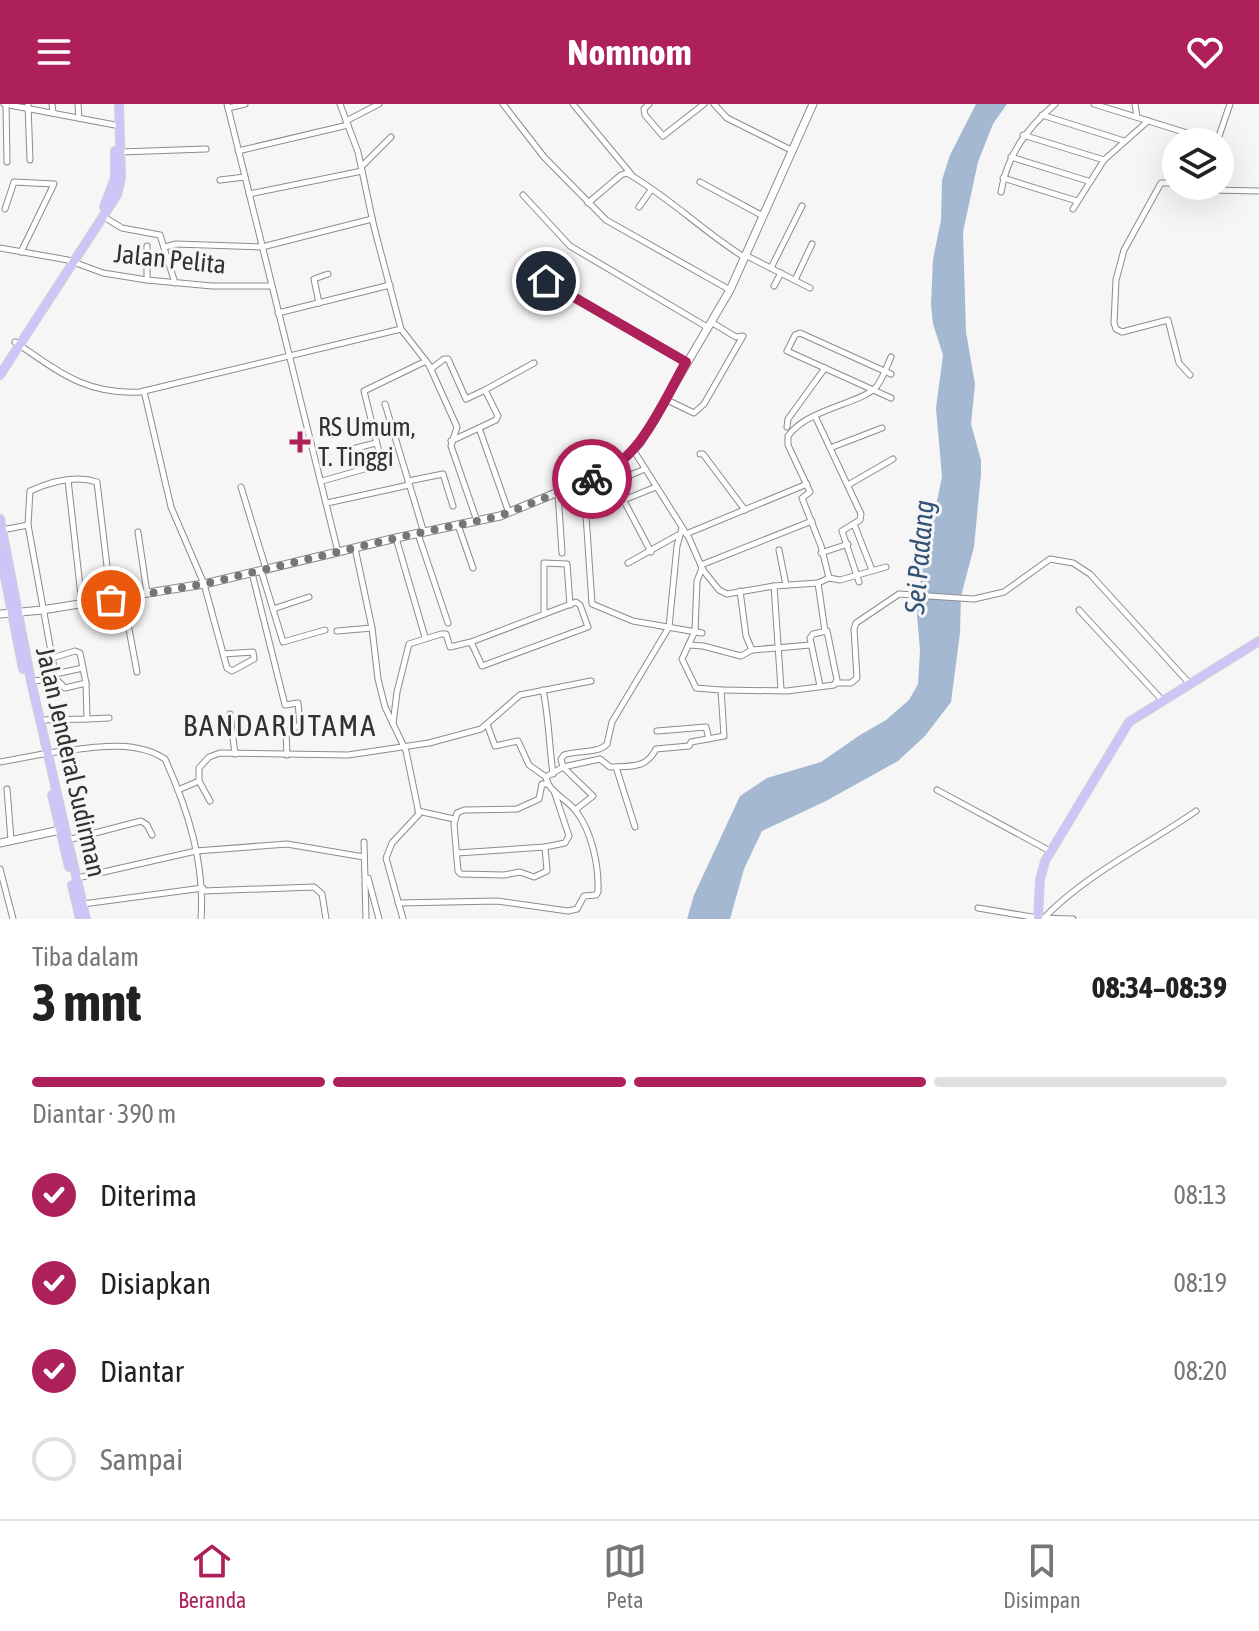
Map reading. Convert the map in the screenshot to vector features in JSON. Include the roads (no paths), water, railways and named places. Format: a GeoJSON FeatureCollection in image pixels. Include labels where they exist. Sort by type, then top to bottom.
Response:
{"type":"FeatureCollection","features":[{"type":"Feature","properties":{"kind":"main road"},"geometry":{"type":"LineString","coordinates":[[0,614],[204,584],[477,521],[509,513],[614,469],[634,451],[730,290],[813,104]]}},
{"type":"Feature","properties":{"kind":"main road"},"geometry":{"type":"LineString","coordinates":[[0,365],[70,261],[111,193],[117,109]]}},
{"type":"Feature","properties":{"kind":"main road"},"geometry":{"type":"LineString","coordinates":[[70,261],[117,195],[121,178],[117,109]]}},
{"type":"Feature","properties":{"kind":"main road"},"geometry":{"type":"LineString","coordinates":[[0,375],[16,343]]}},
{"type":"Feature","properties":{"kind":"main road"},"geometry":{"type":"LineString","coordinates":[[0,519],[14,613]]}},
{"type":"Feature","properties":{"kind":"main road"},"geometry":{"type":"LineString","coordinates":[[0,552],[14,613]]}},
{"type":"Feature","properties":{"kind":"main road","name":"Jalan Jenderal Sudirman"},"geometry":{"type":"LineString","coordinates":[[14,613],[83,904],[83,917]]}},
{"type":"Feature","properties":{"kind":"main road","name":"Jalan Jenderal Sudirman"},"geometry":{"type":"LineString","coordinates":[[14,613],[60,830],[83,917]]}},
{"type":"Feature","properties":{"kind":"main road"},"geometry":{"type":"LineString","coordinates":[[1040,918],[1040,880],[1050,851],[1129,722],[1259,641]]}},
{"type":"Feature","properties":{"kind":"main road"},"geometry":{"type":"LineString","coordinates":[[0,843],[60,830]]}},
{"type":"Feature","properties":{"kind":"street"},"geometry":{"type":"LineString","coordinates":[[7,162],[5,104],[115,125]]}},
{"type":"Feature","properties":{"kind":"street"},"geometry":{"type":"LineString","coordinates":[[52,104],[53,113]]}},
{"type":"Feature","properties":{"kind":"street"},"geometry":{"type":"LineString","coordinates":[[78,104],[79,118]]}},
{"type":"Feature","properties":{"kind":"street"},"geometry":{"type":"LineString","coordinates":[[245,104],[227,106],[338,552]]}},
{"type":"Feature","properties":{"kind":"street"},"geometry":{"type":"LineString","coordinates":[[340,104],[362,169],[401,329],[431,369],[457,427],[451,441],[454,457],[477,521]]}},
{"type":"Feature","properties":{"kind":"street"},"geometry":{"type":"LineString","coordinates":[[238,151],[347,123],[379,104]]}},
{"type":"Feature","properties":{"kind":"street"},"geometry":{"type":"LineString","coordinates":[[503,104],[544,157],[606,220],[730,290]]}},
{"type":"Feature","properties":{"kind":"street"},"geometry":{"type":"LineString","coordinates":[[573,104],[632,176]]}},
{"type":"Feature","properties":{"kind":"street"},"geometry":{"type":"LineString","coordinates":[[649,104],[644,109],[645,115],[663,136],[704,104]]}},
{"type":"Feature","properties":{"kind":"street"},"geometry":{"type":"LineString","coordinates":[[714,104],[727,118],[794,151]]}},
{"type":"Feature","properties":{"kind":"street"},"geometry":{"type":"LineString","coordinates":[[1001,192],[1011,157],[1023,135],[1055,104]]}},
{"type":"Feature","properties":{"kind":"street"},"geometry":{"type":"LineString","coordinates":[[1094,104],[1171,128]]}},
{"type":"Feature","properties":{"kind":"street"},"geometry":{"type":"LineString","coordinates":[[1135,104],[1137,117]]}},
{"type":"Feature","properties":{"kind":"street"},"geometry":{"type":"LineString","coordinates":[[1221,128],[1230,104]]}},
{"type":"Feature","properties":{"kind":"street"},"geometry":{"type":"LineString","coordinates":[[28,106],[30,160]]}},
{"type":"Feature","properties":{"kind":"street"},"geometry":{"type":"LineString","coordinates":[[1042,115],[1124,141]]}},
{"type":"Feature","properties":{"kind":"street"},"geometry":{"type":"LineString","coordinates":[[1073,209],[1104,160],[1149,121]]}},
{"type":"Feature","properties":{"kind":"street"},"geometry":{"type":"LineString","coordinates":[[1023,135],[1104,160]]}},
{"type":"Feature","properties":{"kind":"street"},"geometry":{"type":"LineString","coordinates":[[249,194],[362,169],[391,137]]}},
{"type":"Feature","properties":{"kind":"street"},"geometry":{"type":"LineString","coordinates":[[120,152],[206,149]]}},
{"type":"Feature","properties":{"kind":"street"},"geometry":{"type":"LineString","coordinates":[[1011,157],[1088,181]]}},
{"type":"Feature","properties":{"kind":"street"},"geometry":{"type":"LineString","coordinates":[[588,203],[627,173],[705,227],[715,239],[810,288]]}},
{"type":"Feature","properties":{"kind":"street"},"geometry":{"type":"LineString","coordinates":[[220,180],[245,177]]}},
{"type":"Feature","properties":{"kind":"street"},"geometry":{"type":"LineString","coordinates":[[1003,178],[1077,201]]}},
{"type":"Feature","properties":{"kind":"street"},"geometry":{"type":"LineString","coordinates":[[5,209],[14,182],[54,184],[21,252]]}},
{"type":"Feature","properties":{"kind":"street"},"geometry":{"type":"LineString","coordinates":[[700,182],[763,216]]}},
{"type":"Feature","properties":{"kind":"street"},"geometry":{"type":"LineString","coordinates":[[1162,183],[1124,250],[1116,280],[1114,323],[1116,329],[1122,332],[1168,320],[1179,363],[1190,375]]}},
{"type":"Feature","properties":{"kind":"street"},"geometry":{"type":"LineString","coordinates":[[1234,189],[1259,191]]}},
{"type":"Feature","properties":{"kind":"street"},"geometry":{"type":"LineString","coordinates":[[639,207],[651,190]]}},
{"type":"Feature","properties":{"kind":"street"},"geometry":{"type":"LineString","coordinates":[[523,195],[570,246],[709,324],[736,337],[743,336],[704,404],[694,413],[665,398]]}},
{"type":"Feature","properties":{"kind":"street"},"geometry":{"type":"LineString","coordinates":[[771,268],[802,206]]}},
{"type":"Feature","properties":{"kind":"street"},"geometry":{"type":"LineString","coordinates":[[104,217],[122,228],[158,233],[175,283]]}},
{"type":"Feature","properties":{"kind":"street"},"geometry":{"type":"LineString","coordinates":[[165,247],[176,244],[262,247],[372,219]]}},
{"type":"Feature","properties":{"kind":"street"},"geometry":{"type":"LineString","coordinates":[[795,280],[812,244]]}},
{"type":"Feature","properties":{"kind":"street"},"geometry":{"type":"LineString","coordinates":[[147,246],[147,280]]}},
{"type":"Feature","properties":{"kind":"street","name":"Jalan Pelita"},"geometry":{"type":"LineString","coordinates":[[0,248],[70,261],[103,273],[147,280],[212,286],[271,286]]}},
{"type":"Feature","properties":{"kind":"street"},"geometry":{"type":"LineString","coordinates":[[526,269],[686,362]]}},
{"type":"Feature","properties":{"kind":"street"},"geometry":{"type":"LineString","coordinates":[[774,286],[781,273]]}},
{"type":"Feature","properties":{"kind":"street"},"geometry":{"type":"LineString","coordinates":[[319,303],[314,279],[328,274]]}},
{"type":"Feature","properties":{"kind":"street"},"geometry":{"type":"LineString","coordinates":[[278,313],[390,285]]}},
{"type":"Feature","properties":{"kind":"street"},"geometry":{"type":"LineString","coordinates":[[16,343],[75,381],[98,391],[144,391],[401,329]]}},
{"type":"Feature","properties":{"kind":"street"},"geometry":{"type":"LineString","coordinates":[[888,372],[797,333],[787,351],[891,398]]}},
{"type":"Feature","properties":{"kind":"street"},"geometry":{"type":"LineString","coordinates":[[829,578],[802,498],[810,493],[787,440],[791,431],[815,416],[873,390],[888,372],[891,357]]}},
{"type":"Feature","properties":{"kind":"street"},"geometry":{"type":"LineString","coordinates":[[431,369],[448,359],[468,399],[534,363]]}},
{"type":"Feature","properties":{"kind":"street"},"geometry":{"type":"LineString","coordinates":[[321,482],[382,464],[364,391],[426,361]]}},
{"type":"Feature","properties":{"kind":"street"},"geometry":{"type":"LineString","coordinates":[[787,427],[788,419],[825,368]]}},
{"type":"Feature","properties":{"kind":"street"},"geometry":{"type":"LineString","coordinates":[[451,441],[498,417],[485,390]]}},
{"type":"Feature","properties":{"kind":"street"},"geometry":{"type":"LineString","coordinates":[[144,391],[171,507],[204,584],[223,654],[227,668],[230,672],[250,663],[255,655],[248,652],[223,654]]}},
{"type":"Feature","properties":{"kind":"street"},"geometry":{"type":"LineString","coordinates":[[385,404],[448,623]]}},
{"type":"Feature","properties":{"kind":"street"},"geometry":{"type":"LineString","coordinates":[[815,416],[861,514],[860,520],[842,531],[859,582]]}},
{"type":"Feature","properties":{"kind":"street"},"geometry":{"type":"LineString","coordinates":[[479,428],[509,513]]}},
{"type":"Feature","properties":{"kind":"street"},"geometry":{"type":"LineString","coordinates":[[830,448],[882,428]]}},
{"type":"Feature","properties":{"kind":"street"},"geometry":{"type":"LineString","coordinates":[[356,448],[376,443]]}},
{"type":"Feature","properties":{"kind":"street"},"geometry":{"type":"LineString","coordinates":[[634,451],[702,567],[719,590],[727,594],[818,583],[829,578],[840,580],[886,567]]}},
{"type":"Feature","properties":{"kind":"street"},"geometry":{"type":"LineString","coordinates":[[700,454],[745,510]]}},
{"type":"Feature","properties":{"kind":"street"},"geometry":{"type":"LineString","coordinates":[[848,485],[893,459]]}},
{"type":"Feature","properties":{"kind":"street"},"geometry":{"type":"LineString","coordinates":[[586,494],[645,469]]}},
{"type":"Feature","properties":{"kind":"street"},"geometry":{"type":"LineString","coordinates":[[327,503],[441,473],[445,476],[453,506]]}},
{"type":"Feature","properties":{"kind":"street"},"geometry":{"type":"LineString","coordinates":[[68,480],[82,604]]}},
{"type":"Feature","properties":{"kind":"street"},"geometry":{"type":"LineString","coordinates":[[587,481],[592,604],[625,618],[698,632]]}},
{"type":"Feature","properties":{"kind":"street"},"geometry":{"type":"LineString","coordinates":[[86,683],[65,688],[56,677],[28,525],[30,491],[52,482],[97,482],[111,600]]}},
{"type":"Feature","properties":{"kind":"street"},"geometry":{"type":"LineString","coordinates":[[614,482],[621,501],[651,552]]}},
{"type":"Feature","properties":{"kind":"street"},"geometry":{"type":"LineString","coordinates":[[628,563],[683,532],[807,484]]}},
{"type":"Feature","properties":{"kind":"street"},"geometry":{"type":"LineString","coordinates":[[241,487],[283,642],[325,630]]}},
{"type":"Feature","properties":{"kind":"street"},"geometry":{"type":"LineString","coordinates":[[586,515],[656,487]]}},
{"type":"Feature","properties":{"kind":"street"},"geometry":{"type":"LineString","coordinates":[[558,493],[562,553]]}},
{"type":"Feature","properties":{"kind":"street"},"geometry":{"type":"LineString","coordinates":[[812,521],[779,532],[702,567],[697,581],[698,632],[681,655],[694,685],[721,690],[787,691],[851,683],[857,678],[854,629],[858,620],[899,594],[974,599],[1004,592],[1050,559],[1073,563],[1090,574],[1189,683]]}},
{"type":"Feature","properties":{"kind":"street"},"geometry":{"type":"LineString","coordinates":[[854,524],[872,570]]}},
{"type":"Feature","properties":{"kind":"street"},"geometry":{"type":"LineString","coordinates":[[2,530],[28,525]]}},
{"type":"Feature","properties":{"kind":"street"},"geometry":{"type":"LineString","coordinates":[[458,525],[473,568]]}},
{"type":"Feature","properties":{"kind":"street"},"geometry":{"type":"LineString","coordinates":[[138,532],[148,594]]}},
{"type":"Feature","properties":{"kind":"street"},"geometry":{"type":"LineString","coordinates":[[575,810],[593,796],[563,767],[561,759],[564,755],[605,747],[612,722],[669,627],[683,532]]}},
{"type":"Feature","properties":{"kind":"street"},"geometry":{"type":"LineString","coordinates":[[396,538],[425,637]]}},
{"type":"Feature","properties":{"kind":"street"},"geometry":{"type":"LineString","coordinates":[[821,553],[848,544]]}},
{"type":"Feature","properties":{"kind":"street"},"geometry":{"type":"LineString","coordinates":[[355,548],[372,628],[378,679],[385,707],[404,747],[418,811],[414,822],[387,850],[386,858],[403,919]]}},
{"type":"Feature","properties":{"kind":"street"},"geometry":{"type":"LineString","coordinates":[[779,550],[786,585]]}},
{"type":"Feature","properties":{"kind":"street"},"geometry":{"type":"LineString","coordinates":[[544,614],[544,563],[567,564],[570,605]]}},
{"type":"Feature","properties":{"kind":"street"},"geometry":{"type":"LineString","coordinates":[[252,573],[285,705],[298,703],[300,725],[286,732],[287,755]]}},
{"type":"Feature","properties":{"kind":"street"},"geometry":{"type":"LineString","coordinates":[[818,583],[836,683]]}},
{"type":"Feature","properties":{"kind":"street"},"geometry":{"type":"LineString","coordinates":[[774,586],[781,689]]}},
{"type":"Feature","properties":{"kind":"street"},"geometry":{"type":"LineString","coordinates":[[740,591],[746,636],[752,650]]}},
{"type":"Feature","properties":{"kind":"street"},"geometry":{"type":"LineString","coordinates":[[123,597],[137,672]]}},
{"type":"Feature","properties":{"kind":"street"},"geometry":{"type":"LineString","coordinates":[[273,609],[309,597]]}},
{"type":"Feature","properties":{"kind":"street"},"geometry":{"type":"LineString","coordinates":[[393,724],[407,647],[425,637],[446,634],[450,647],[576,602],[588,627],[482,666],[471,642]]}},
{"type":"Feature","properties":{"kind":"street"},"geometry":{"type":"LineString","coordinates":[[1079,610],[1162,700]]}},
{"type":"Feature","properties":{"kind":"street"},"geometry":{"type":"LineString","coordinates":[[337,631],[372,628]]}},
{"type":"Feature","properties":{"kind":"street"},"geometry":{"type":"LineString","coordinates":[[820,686],[810,645],[813,634],[825,631]]}},
{"type":"Feature","properties":{"kind":"street"},"geometry":{"type":"LineString","coordinates":[[688,645],[741,656],[752,650],[810,645]]}},
{"type":"Feature","properties":{"kind":"street"},"geometry":{"type":"LineString","coordinates":[[52,658],[78,652],[81,656],[86,683],[87,719]]}},
{"type":"Feature","properties":{"kind":"street"},"geometry":{"type":"LineString","coordinates":[[31,681],[83,668]]}},
{"type":"Feature","properties":{"kind":"street"},"geometry":{"type":"LineString","coordinates":[[210,801],[199,781],[199,768],[209,757],[220,753],[348,755],[455,738],[473,733],[487,724],[515,698],[591,681]]}},
{"type":"Feature","properties":{"kind":"street"},"geometry":{"type":"LineString","coordinates":[[543,690],[553,774]]}},
{"type":"Feature","properties":{"kind":"street"},"geometry":{"type":"LineString","coordinates":[[545,847],[547,871],[534,877],[520,872],[504,875],[461,874],[458,871],[454,819],[457,813],[464,810],[524,808],[539,799],[542,784],[563,767],[600,759],[607,766],[639,766],[652,758],[656,749],[689,746],[691,742],[724,736],[721,690]]}},
{"type":"Feature","properties":{"kind":"street"},"geometry":{"type":"LineString","coordinates":[[230,714],[235,754]]}},
{"type":"Feature","properties":{"kind":"street"},"geometry":{"type":"LineString","coordinates":[[40,720],[109,718]]}},
{"type":"Feature","properties":{"kind":"street"},"geometry":{"type":"LineString","coordinates":[[398,903],[497,901],[574,911],[584,896],[598,892],[599,877],[591,844],[575,810],[529,765],[518,741],[495,746],[487,724]]}},
{"type":"Feature","properties":{"kind":"street"},"geometry":{"type":"LineString","coordinates":[[657,731],[707,727],[709,739]]}},
{"type":"Feature","properties":{"kind":"street"},"geometry":{"type":"LineString","coordinates":[[689,728],[691,742]]}},
{"type":"Feature","properties":{"kind":"street"},"geometry":{"type":"LineString","coordinates":[[0,762],[45,753],[115,746],[136,748],[165,759],[178,790],[196,851],[203,889],[199,919]]}},
{"type":"Feature","properties":{"kind":"street"},"geometry":{"type":"LineString","coordinates":[[616,767],[635,827]]}},
{"type":"Feature","properties":{"kind":"street"},"geometry":{"type":"LineString","coordinates":[[178,790],[199,781]]}},
{"type":"Feature","properties":{"kind":"street"},"geometry":{"type":"LineString","coordinates":[[7,789],[11,840]]}},
{"type":"Feature","properties":{"kind":"street"},"geometry":{"type":"LineString","coordinates":[[457,853],[565,843],[569,836],[554,790]]}},
{"type":"Feature","properties":{"kind":"street"},"geometry":{"type":"LineString","coordinates":[[937,790],[1050,851]]}},
{"type":"Feature","properties":{"kind":"street"},"geometry":{"type":"LineString","coordinates":[[418,811],[454,819]]}},
{"type":"Feature","properties":{"kind":"street"},"geometry":{"type":"LineString","coordinates":[[1040,918],[1104,870],[1196,811]]}},
{"type":"Feature","properties":{"kind":"street"},"geometry":{"type":"LineString","coordinates":[[68,840],[141,821],[152,835]]}},
{"type":"Feature","properties":{"kind":"street"},"geometry":{"type":"LineString","coordinates":[[364,842],[366,919]]}},
{"type":"Feature","properties":{"kind":"street"},"geometry":{"type":"LineString","coordinates":[[76,878],[196,851],[287,844],[364,857]]}},
{"type":"Feature","properties":{"kind":"street"},"geometry":{"type":"LineString","coordinates":[[365,867],[379,919]]}},
{"type":"Feature","properties":{"kind":"street"},"geometry":{"type":"LineString","coordinates":[[0,869],[13,919]]}},
{"type":"Feature","properties":{"kind":"street"},"geometry":{"type":"LineString","coordinates":[[83,904],[203,889],[314,887],[322,894],[326,919]]}},
{"type":"Feature","properties":{"kind":"street"},"geometry":{"type":"LineString","coordinates":[[978,908],[1040,918],[1073,919]]}},
{"type":"Feature","properties":{"kind":"street"},"geometry":{"type":"LineString","coordinates":[[69,919],[83,917]]}},
{"type":"Feature","properties":{"kind":"water"},"geometry":{"type":"Polygon","coordinates":[[[976,104],[1007,104],[993,124],[978,162],[963,232],[966,332],[975,384],[971,424],[981,460],[981,474],[974,547],[961,596],[960,633],[951,702],[925,736],[898,761],[826,801],[762,831],[744,869],[730,919],[687,919],[694,895],[740,796],[767,778],[821,762],[886,720],[909,700],[918,684],[920,650],[917,616],[921,576],[942,477],[936,408],[943,355],[933,324],[931,305],[933,259],[941,220],[942,180],[950,155],[976,104]]]}},
{"type":"Feature","properties":{"kind":"place","name":"RS Umum, T. Tinggi"},"geometry":{"type":"Point","coordinates":[300,442]}},
{"type":"Feature","properties":{"kind":"district","name":"BANDARUTAMA"},"geometry":{"type":"Point","coordinates":[280,725]}},
{"type":"Feature","properties":{"kind":"water label","name":"Sei Padang"},"geometry":{"type":"Point","coordinates":[919,557]}}]}
